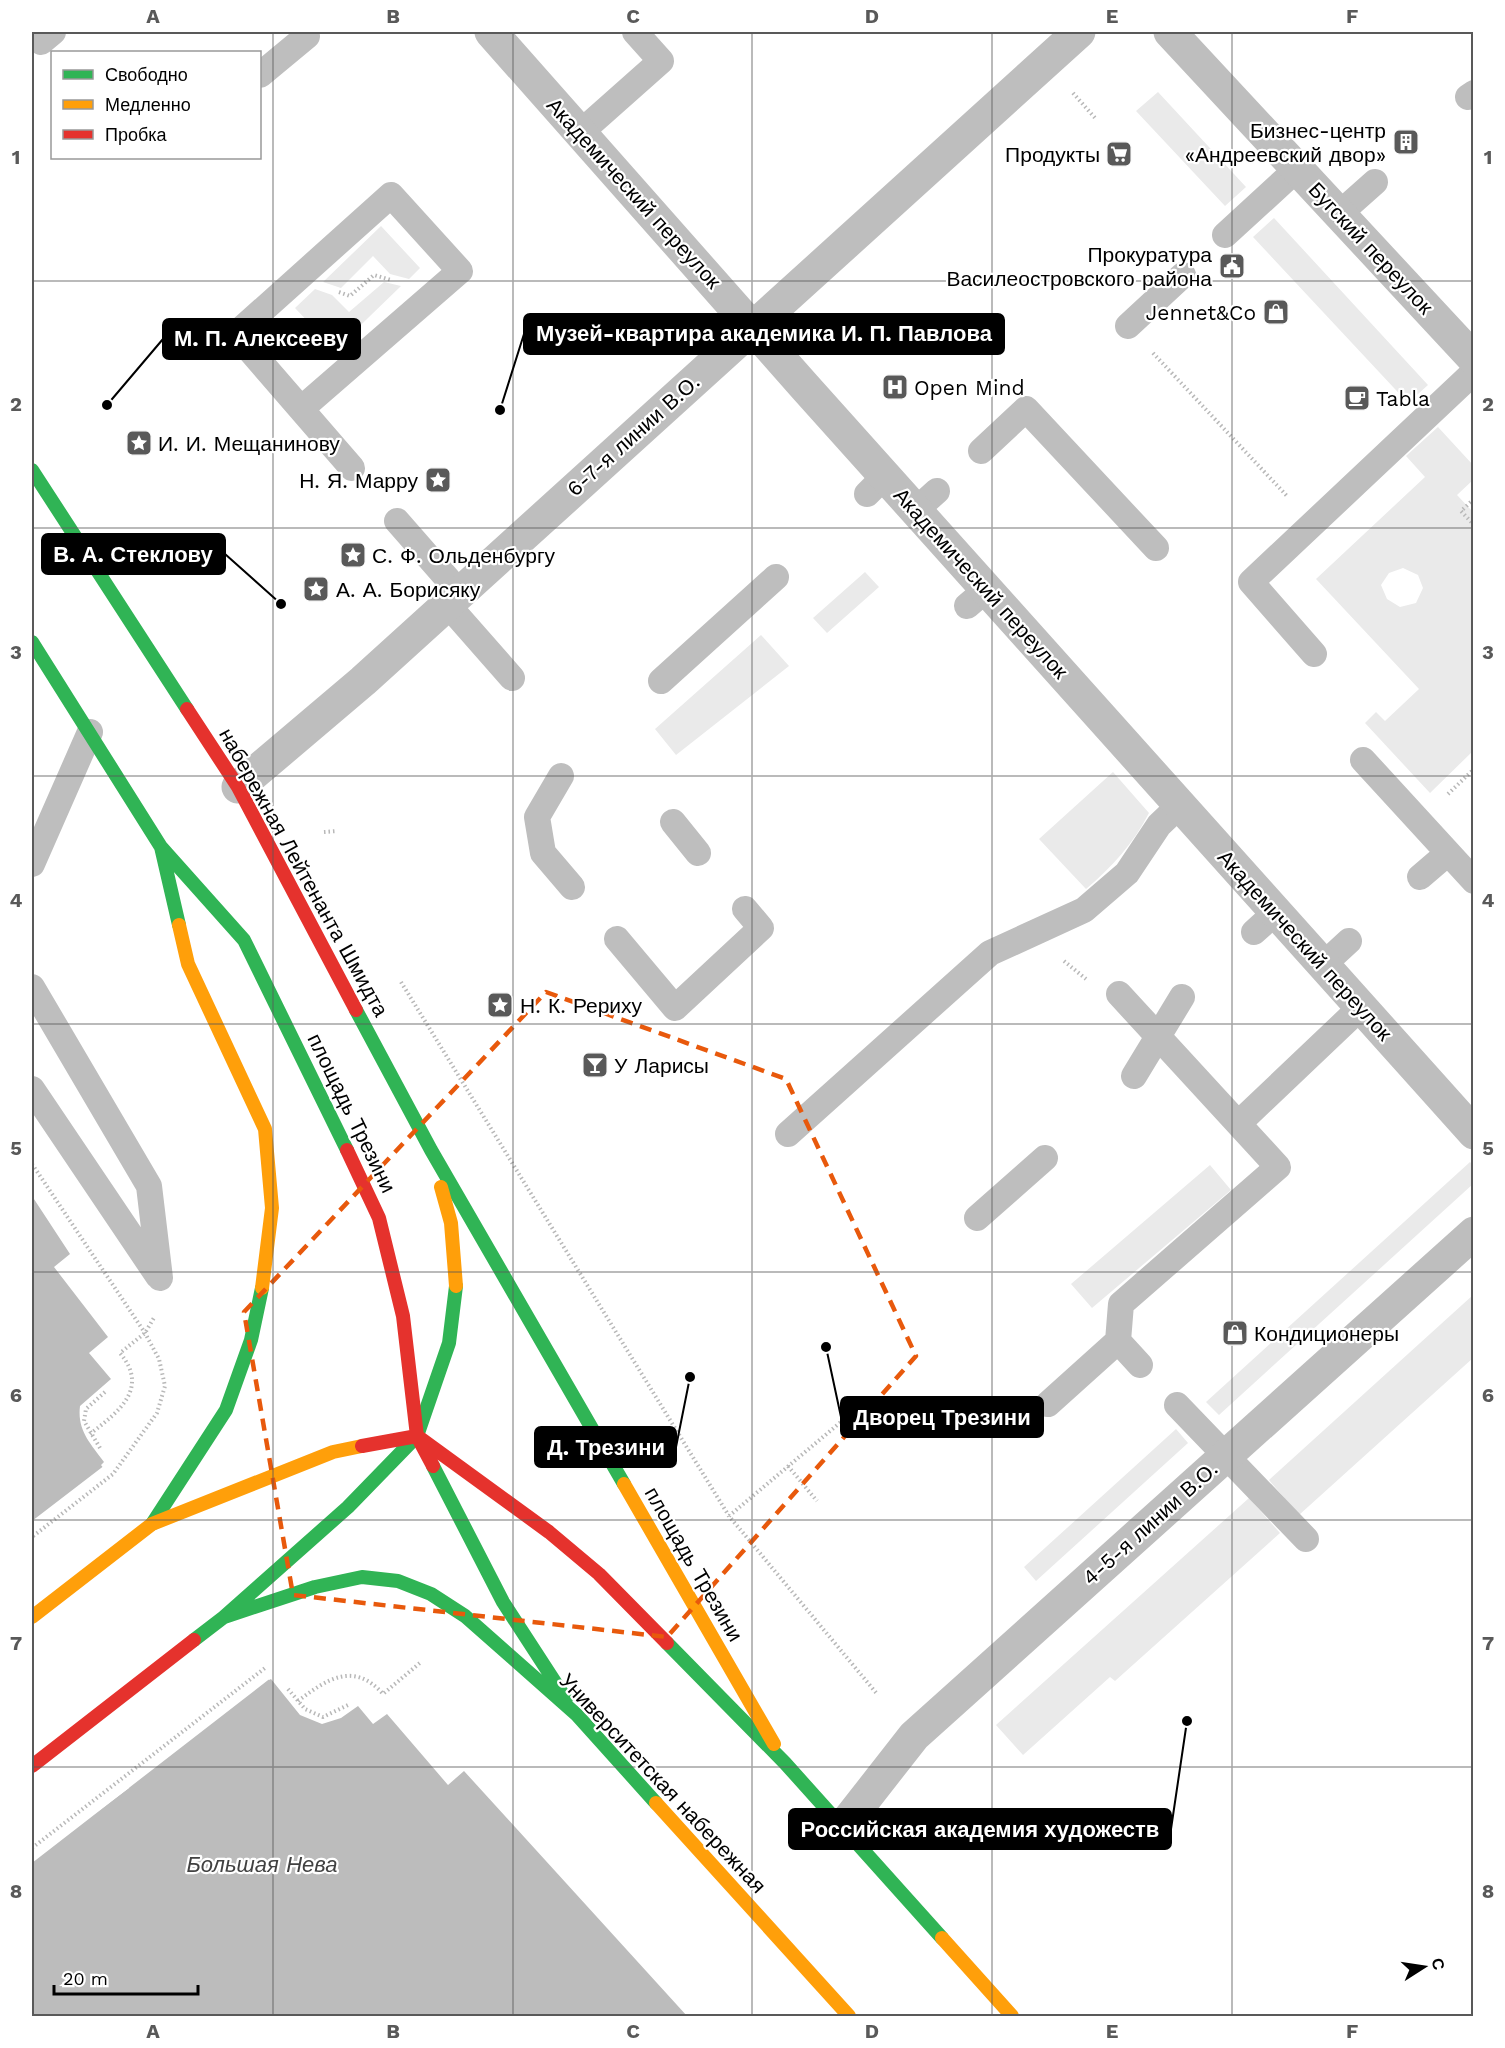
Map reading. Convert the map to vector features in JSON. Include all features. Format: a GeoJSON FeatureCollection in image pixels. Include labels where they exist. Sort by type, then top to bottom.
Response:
{"type":"FeatureCollection","features":[{"type":"Feature","properties":{"kind":"main road","name":"набережная Лейтенанта Шмидта"},"geometry":{"type":"LineString","coordinates":[[32,470],[238,787],[431,1150]]}},
{"type":"Feature","properties":{"kind":"main road"},"geometry":{"type":"LineString","coordinates":[[32,642],[161,847],[188,964],[265,1129],[272,1208],[263,1282],[251,1340],[226,1410],[152,1524]]}},
{"type":"Feature","properties":{"kind":"main road","name":"площадь Трезини"},"geometry":{"type":"LineString","coordinates":[[161,847],[244,940],[379,1218],[403,1316],[417,1436],[503,1602],[577,1715]]}},
{"type":"Feature","properties":{"kind":"main road"},"geometry":{"type":"LineString","coordinates":[[32,1766],[224,1617],[348,1507],[417,1436],[449,1343],[456,1287],[451,1224],[431,1150]]}},
{"type":"Feature","properties":{"kind":"main road","name":"площадь Трезини"},"geometry":{"type":"LineString","coordinates":[[431,1150],[785,1763]]}},
{"type":"Feature","properties":{"kind":"main road"},"geometry":{"type":"LineString","coordinates":[[32,1617],[152,1524],[333,1452],[417,1436],[549,1532],[599,1574],[785,1763],[1012,2016]]}},
{"type":"Feature","properties":{"kind":"main road","name":"Университетская набережная"},"geometry":{"type":"LineString","coordinates":[[224,1617],[315,1587],[362,1577],[399,1581],[432,1594],[465,1616],[577,1715],[849,2016]]}},
{"type":"Feature","properties":{"kind":"street","name":"Академический переулок"},"geometry":{"type":"LineString","coordinates":[[491,32],[753,327],[876,485],[927,501],[977,598],[1179,806],[1265,922],[1323,965],[1473,1133]]}},
{"type":"Feature","properties":{"kind":"street","name":"6-7-я линии В.О."},"geometry":{"type":"LineString","coordinates":[[238,787],[343,698],[1079,32]]}},
{"type":"Feature","properties":{"kind":"street","name":"Бугский переулок"},"geometry":{"type":"LineString","coordinates":[[1170,32],[1473,359]]}},
{"type":"Feature","properties":{"kind":"street","name":"4-5-я линии В.О."},"geometry":{"type":"LineString","coordinates":[[842,1828],[914,1736],[1473,1233]]}},
{"type":"Feature","properties":{"kind":"lane"},"geometry":{"type":"LineString","coordinates":[[581,132],[661,61],[635,32]]}},
{"type":"Feature","properties":{"kind":"lane"},"geometry":{"type":"LineString","coordinates":[[261,74],[307,36]]}},
{"type":"Feature","properties":{"kind":"lane"},"geometry":{"type":"LineString","coordinates":[[1225,235],[1297,169]]}},
{"type":"Feature","properties":{"kind":"lane"},"geometry":{"type":"LineString","coordinates":[[1339,214],[1375,182]]}},
{"type":"Feature","properties":{"kind":"lane"},"geometry":{"type":"LineString","coordinates":[[301,410],[460,271],[391,195],[236,334],[301,410],[352,468]]}},
{"type":"Feature","properties":{"kind":"lane"},"geometry":{"type":"LineString","coordinates":[[1128,326],[1183,275]]}},
{"type":"Feature","properties":{"kind":"lane"},"geometry":{"type":"LineString","coordinates":[[1314,654],[1251,582],[1473,372]]}},
{"type":"Feature","properties":{"kind":"lane"},"geometry":{"type":"LineString","coordinates":[[981,451],[1026,409],[1156,548]]}},
{"type":"Feature","properties":{"kind":"lane"},"geometry":{"type":"LineString","coordinates":[[397,521],[512,678]]}},
{"type":"Feature","properties":{"kind":"lane"},"geometry":{"type":"LineString","coordinates":[[661,681],[776,577]]}},
{"type":"Feature","properties":{"kind":"lane"},"geometry":{"type":"LineString","coordinates":[[32,864],[90,732]]}},
{"type":"Feature","properties":{"kind":"lane"},"geometry":{"type":"LineString","coordinates":[[1363,760],[1473,881]]}},
{"type":"Feature","properties":{"kind":"lane"},"geometry":{"type":"LineString","coordinates":[[561,776],[537,816],[543,853],[572,887]]}},
{"type":"Feature","properties":{"kind":"lane"},"geometry":{"type":"LineString","coordinates":[[788,1134],[990,953],[1084,910],[1127,873],[1159,825],[1179,806]]}},
{"type":"Feature","properties":{"kind":"lane"},"geometry":{"type":"LineString","coordinates":[[673,822],[698,853]]}},
{"type":"Feature","properties":{"kind":"lane"},"geometry":{"type":"LineString","coordinates":[[1420,877],[1448,853]]}},
{"type":"Feature","properties":{"kind":"lane"},"geometry":{"type":"LineString","coordinates":[[616,939],[675,1008],[761,928],[745,909]]}},
{"type":"Feature","properties":{"kind":"lane"},"geometry":{"type":"LineString","coordinates":[[1323,965],[1349,941]]}},
{"type":"Feature","properties":{"kind":"lane"},"geometry":{"type":"LineString","coordinates":[[32,987],[149,1186],[160,1278],[32,1089]]}},
{"type":"Feature","properties":{"kind":"lane"},"geometry":{"type":"LineString","coordinates":[[1048,1404],[1118,1341],[1121,1304],[1278,1167],[1119,994]]}},
{"type":"Feature","properties":{"kind":"lane"},"geometry":{"type":"LineString","coordinates":[[1134,1076],[1182,997]]}},
{"type":"Feature","properties":{"kind":"lane"},"geometry":{"type":"LineString","coordinates":[[1239,1123],[1361,1007]]}},
{"type":"Feature","properties":{"kind":"lane"},"geometry":{"type":"LineString","coordinates":[[977,1218],[1045,1158]]}},
{"type":"Feature","properties":{"kind":"lane"},"geometry":{"type":"LineString","coordinates":[[1118,1341],[1140,1365]]}},
{"type":"Feature","properties":{"kind":"lane"},"geometry":{"type":"LineString","coordinates":[[1177,1405],[1306,1539]]}},
{"type":"Feature","properties":{"kind":"path"},"geometry":{"type":"LineString","coordinates":[[298,278],[350,296],[374,275],[435,292]]}},
{"type":"Feature","properties":{"kind":"path"},"geometry":{"type":"LineString","coordinates":[[1128,326],[1312,524]]}},
{"type":"Feature","properties":{"kind":"path"},"geometry":{"type":"LineString","coordinates":[[1473,499],[1461,511],[1473,525]]}},
{"type":"Feature","properties":{"kind":"path"},"geometry":{"type":"LineString","coordinates":[[324,832],[337,831]]}},
{"type":"Feature","properties":{"kind":"path"},"geometry":{"type":"LineString","coordinates":[[1036,933],[1080,976],[1119,994]]}},
{"type":"Feature","properties":{"kind":"path"},"geometry":{"type":"LineString","coordinates":[[401,982],[729,1516],[878,1695]]}},
{"type":"Feature","properties":{"kind":"path"},"geometry":{"type":"LineString","coordinates":[[32,1164],[145,1333],[159,1359],[165,1386],[157,1413],[113,1474],[32,1537]]}},
{"type":"Feature","properties":{"kind":"path"},"geometry":{"type":"LineString","coordinates":[[90,1434],[116,1413],[130,1394],[129,1364],[120,1353],[145,1333]]}},
{"type":"Feature","properties":{"kind":"path"},"geometry":{"type":"LineString","coordinates":[[100,1448],[84,1421],[86,1409],[105,1392]]}},
{"type":"Feature","properties":{"kind":"path"},"geometry":{"type":"LineString","coordinates":[[729,1516],[842,1421]]}},
{"type":"Feature","properties":{"kind":"path"},"geometry":{"type":"LineString","coordinates":[[788,1466],[817,1502]]}},
{"type":"Feature","properties":{"kind":"path"},"geometry":{"type":"LineString","coordinates":[[298,1701],[332,1678],[346,1675],[361,1677],[375,1684],[383,1694],[422,1662]]}},
{"type":"Feature","properties":{"kind":"path"},"geometry":{"type":"LineString","coordinates":[[32,1848],[265,1668]]}},
{"type":"Feature","properties":{"kind":"path"},"geometry":{"type":"LineString","coordinates":[[288,1689],[305,1709],[323,1717],[348,1705]]}},
{"type":"Feature","properties":{"kind":"highlighted area"},"geometry":{"type":"Polygon","coordinates":[[[546,992],[786,1079],[916,1356],[667,1637],[293,1595],[244,1312],[546,992]]]}},
{"type":"Feature","properties":{"kind":"shaded area"},"geometry":{"type":"Polygon","coordinates":[[[1158,92],[1246,187],[1225,206],[1136,111],[1158,92]]]}},
{"type":"Feature","properties":{"kind":"shaded area"},"geometry":{"type":"Polygon","coordinates":[[[1274,218],[1428,385],[1408,403],[1253,237],[1274,218]]]}},
{"type":"Feature","properties":{"kind":"shaded area"},"geometry":{"type":"Polygon","coordinates":[[[381,226],[420,268],[409,279],[390,274],[373,256],[341,288],[323,282],[381,226]]]}},
{"type":"Feature","properties":{"kind":"shaded area"},"geometry":{"type":"Polygon","coordinates":[[[384,282],[401,286],[335,350],[295,308],[315,289],[332,295],[349,312],[384,282]]]}},
{"type":"Feature","properties":{"kind":"shaded area"},"geometry":{"type":"Polygon","coordinates":[[[1438,427],[1473,465],[1473,480],[1457,495],[1473,512],[1474,750],[1430,793],[1365,723],[1376,712],[1385,721],[1419,689],[1316,579],[1425,477],[1406,456],[1438,427]],[[1403,568],[1389,573],[1381,585],[1387,599],[1400,607],[1416,603],[1423,588],[1418,575],[1403,568]]]}},
{"type":"Feature","properties":{"kind":"shaded area"},"geometry":{"type":"Polygon","coordinates":[[[865,572],[879,587],[827,633],[813,618],[865,572]]]}},
{"type":"Feature","properties":{"kind":"shaded area"},"geometry":{"type":"Polygon","coordinates":[[[761,635],[789,666],[676,755],[655,729],[761,635]]]}},
{"type":"Feature","properties":{"kind":"shaded area"},"geometry":{"type":"Polygon","coordinates":[[[1113,772],[1149,813],[1122,854],[1086,889],[1039,839],[1113,772]]]}},
{"type":"Feature","properties":{"kind":"shaded area"},"geometry":{"type":"Polygon","coordinates":[[[1470,1162],[1473,1165],[1473,1184],[1219,1415],[1206,1402],[1470,1162]]]}},
{"type":"Feature","properties":{"kind":"shaded area"},"geometry":{"type":"Polygon","coordinates":[[[1210,1165],[1231,1190],[1092,1308],[1071,1284],[1210,1165]]]}},
{"type":"Feature","properties":{"kind":"shaded area"},"geometry":{"type":"Polygon","coordinates":[[[1473,1295],[1473,1358],[1299,1515],[1269,1480],[1473,1295]]]}},
{"type":"Feature","properties":{"kind":"shaded area"},"geometry":{"type":"Polygon","coordinates":[[[1176,1429],[1188,1443],[1036,1581],[1024,1567],[1176,1429]]]}},
{"type":"Feature","properties":{"kind":"shaded area"},"geometry":{"type":"Polygon","coordinates":[[[1249,1498],[1280,1533],[1115,1681],[1110,1677],[1023,1755],[996,1725],[1249,1498]]]}},
{"type":"Feature","properties":{"kind":"water","name":"Большая Нева"},"geometry":{"type":"Polygon","coordinates":[[[32,1196],[70,1254],[54,1267],[108,1337],[89,1353],[111,1379],[80,1406],[81,1422],[86,1436],[104,1462],[101,1465],[269,1680],[271,1679],[300,1715],[322,1724],[341,1718],[358,1706],[373,1724],[387,1714],[448,1785],[464,1771],[687,2016],[32,2016],[32,1727],[97,1812],[129,1788],[32,1660],[32,1196]]]}},
{"type":"Feature","properties":{"kind":"pier"},"geometry":{"type":"Polygon","coordinates":[[[105,1465],[272,1677],[32,1863],[32,1724],[98,1808],[125,1787],[32,1665],[32,1521],[105,1465]]]}},
{"type":"Feature","properties":{"kind":"traffic: fast"},"geometry":{"type":"LineString","coordinates":[[32,470],[187,709]]}},
{"type":"Feature","properties":{"kind":"traffic: fast"},"geometry":{"type":"LineString","coordinates":[[32,642],[161,847],[179,925]]}},
{"type":"Feature","properties":{"kind":"traffic: fast"},"geometry":{"type":"LineString","coordinates":[[161,847],[244,940],[347,1150]]}},
{"type":"Feature","properties":{"kind":"traffic: fast"},"geometry":{"type":"LineString","coordinates":[[356,1010],[431,1150],[624,1484]]}},
{"type":"Feature","properties":{"kind":"traffic: fast"},"geometry":{"type":"LineString","coordinates":[[224,1617],[348,1507],[417,1436],[449,1343],[456,1286]]}},
{"type":"Feature","properties":{"kind":"traffic: fast"},"geometry":{"type":"LineString","coordinates":[[152,1524],[226,1410],[251,1340],[262,1288]]}},
{"type":"Feature","properties":{"kind":"traffic: fast"},"geometry":{"type":"LineString","coordinates":[[433,1466],[503,1602],[566,1699]]}},
{"type":"Feature","properties":{"kind":"traffic: fast"},"geometry":{"type":"LineString","coordinates":[[194,1640],[224,1617],[315,1587],[362,1577],[398,1581],[431,1594],[465,1616],[577,1715],[656,1803]]}},
{"type":"Feature","properties":{"kind":"traffic: fast"},"geometry":{"type":"LineString","coordinates":[[667,1643],[785,1763],[942,1938]]}},
{"type":"Feature","properties":{"kind":"traffic: slow"},"geometry":{"type":"LineString","coordinates":[[179,925],[188,964],[265,1129],[272,1208],[262,1288]]}},
{"type":"Feature","properties":{"kind":"traffic: slow"},"geometry":{"type":"LineString","coordinates":[[441,1187],[451,1223],[456,1286]]}},
{"type":"Feature","properties":{"kind":"traffic: slow"},"geometry":{"type":"LineString","coordinates":[[32,1617],[152,1524],[333,1452],[362,1446]]}},
{"type":"Feature","properties":{"kind":"traffic: slow"},"geometry":{"type":"LineString","coordinates":[[624,1484],[774,1744]]}},
{"type":"Feature","properties":{"kind":"traffic: slow"},"geometry":{"type":"LineString","coordinates":[[656,1803],[849,2016]]}},
{"type":"Feature","properties":{"kind":"traffic: slow"},"geometry":{"type":"LineString","coordinates":[[942,1938],[1012,2016]]}},
{"type":"Feature","properties":{"kind":"traffic: jam"},"geometry":{"type":"LineString","coordinates":[[187,709],[238,787],[356,1010]]}},
{"type":"Feature","properties":{"kind":"traffic: jam"},"geometry":{"type":"LineString","coordinates":[[347,1150],[379,1218],[403,1316],[417,1436],[433,1466]]}},
{"type":"Feature","properties":{"kind":"traffic: jam"},"geometry":{"type":"LineString","coordinates":[[362,1446],[417,1436],[549,1532],[599,1574],[667,1643]]}},
{"type":"Feature","properties":{"kind":"traffic: jam"},"geometry":{"type":"LineString","coordinates":[[32,1766],[194,1640]]}},
{"type":"Feature","properties":{"kind":"place","name":"Бизнес-центр «Андреевский двор»"},"geometry":{"type":"Point","coordinates":[1406,142]}},
{"type":"Feature","properties":{"kind":"place","name":"Продукты"},"geometry":{"type":"Point","coordinates":[1119,154]}},
{"type":"Feature","properties":{"kind":"place","name":"Прокуратура Василеостровского района"},"geometry":{"type":"Point","coordinates":[1232,266]}},
{"type":"Feature","properties":{"kind":"place","name":"Jennet&Co"},"geometry":{"type":"Point","coordinates":[1276,312]}},
{"type":"Feature","properties":{"kind":"place","name":"Open Mind"},"geometry":{"type":"Point","coordinates":[895,387]}},
{"type":"Feature","properties":{"kind":"place","name":"Tabla"},"geometry":{"type":"Point","coordinates":[1357,398]}},
{"type":"Feature","properties":{"kind":"place","name":"М. П. Алексееву"},"geometry":{"type":"Point","coordinates":[107,405]}},
{"type":"Feature","properties":{"kind":"place","name":"Музей-квартира академика И. П. Павлова"},"geometry":{"type":"Point","coordinates":[500,410]}},
{"type":"Feature","properties":{"kind":"place","name":"И. И. Мещанинову"},"geometry":{"type":"Point","coordinates":[139,443]}},
{"type":"Feature","properties":{"kind":"place","name":"Н. Я. Марру"},"geometry":{"type":"Point","coordinates":[438,480]}},
{"type":"Feature","properties":{"kind":"place","name":"С. Ф. Ольденбургу"},"geometry":{"type":"Point","coordinates":[353,555]}},
{"type":"Feature","properties":{"kind":"place","name":"А. А. Борисяку"},"geometry":{"type":"Point","coordinates":[316,589]}},
{"type":"Feature","properties":{"kind":"place","name":"В. А. Стеклову"},"geometry":{"type":"Point","coordinates":[281,604]}},
{"type":"Feature","properties":{"kind":"place","name":"Н. К. Рериху"},"geometry":{"type":"Point","coordinates":[500,1005]}},
{"type":"Feature","properties":{"kind":"place","name":"У Ларисы"},"geometry":{"type":"Point","coordinates":[595,1065]}},
{"type":"Feature","properties":{"kind":"place","name":"Кондиционеры"},"geometry":{"type":"Point","coordinates":[1235,1333]}},
{"type":"Feature","properties":{"kind":"place","name":"Дворец Трезини"},"geometry":{"type":"Point","coordinates":[826,1347]}},
{"type":"Feature","properties":{"kind":"place","name":"Д. Трезини"},"geometry":{"type":"Point","coordinates":[690,1377]}},
{"type":"Feature","properties":{"kind":"place","name":"Российская академия художеств"},"geometry":{"type":"Point","coordinates":[1187,1721]}}]}
